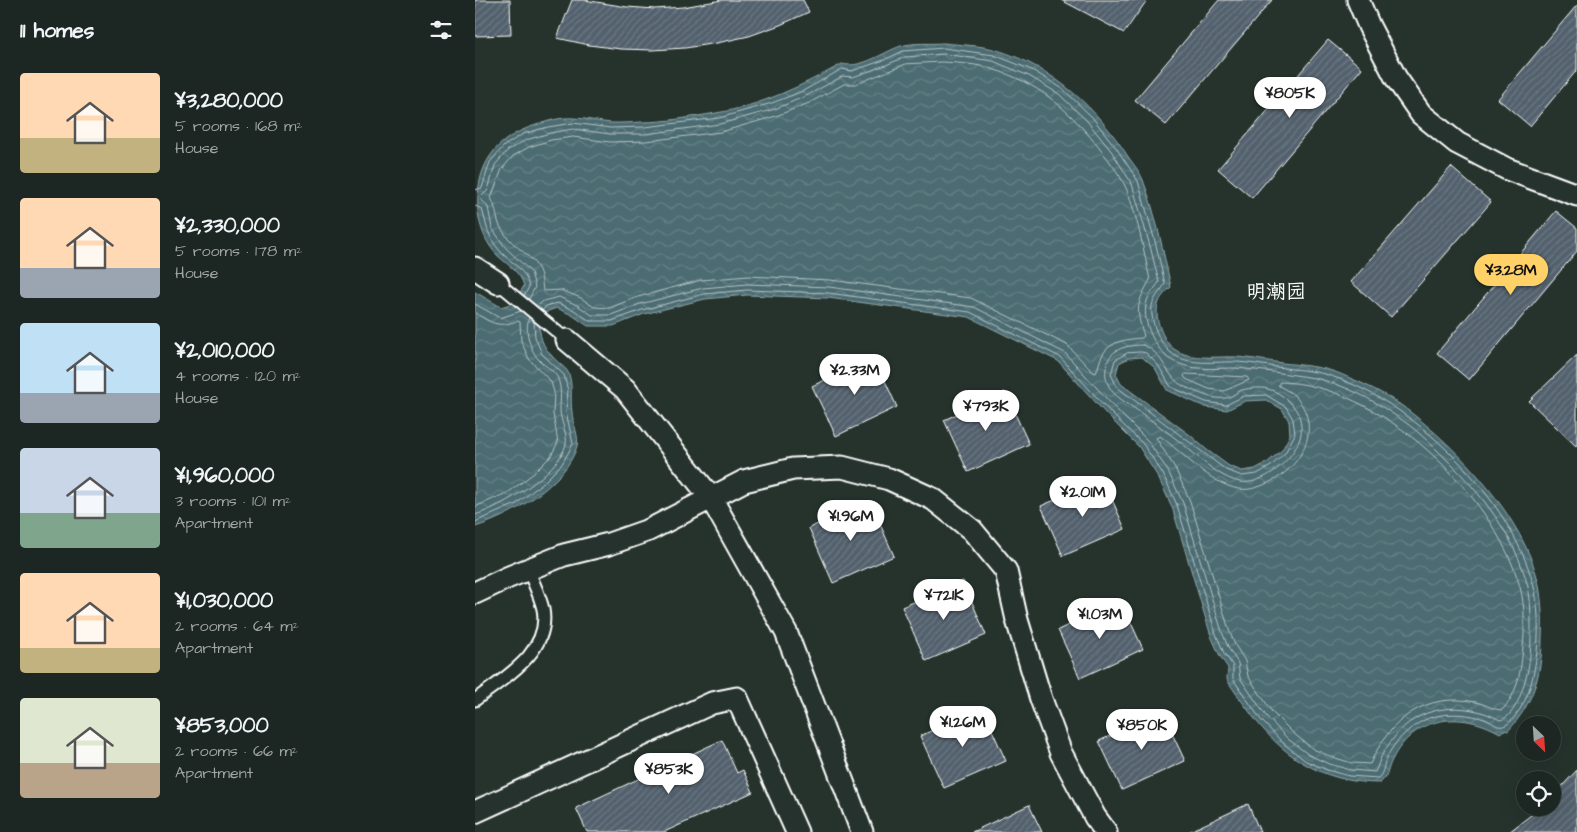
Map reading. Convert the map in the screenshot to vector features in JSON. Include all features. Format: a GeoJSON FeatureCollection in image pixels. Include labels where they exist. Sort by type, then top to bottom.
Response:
{"type":"FeatureCollection","features":[{"type":"Feature","properties":{"kind":"street"},"geometry":{"type":"LineString","coordinates":[[1358,0],[1396,78],[1421,114],[1457,143],[1507,169],[1577,195]]}},
{"type":"Feature","properties":{"kind":"street"},"geometry":{"type":"LineString","coordinates":[[475,268],[498,283]]}},
{"type":"Feature","properties":{"kind":"street"},"geometry":{"type":"LineString","coordinates":[[567,340],[625,389],[711,498],[786,632],[862,832]]}},
{"type":"Feature","properties":{"kind":"street"},"geometry":{"type":"LineString","coordinates":[[475,593],[564,555],[609,544],[649,530],[745,481],[793,468],[842,467],[889,479],[933,499],[972,530],[1005,571],[1017,620],[1041,699],[1061,753],[1095,817],[1106,832]]}},
{"type":"Feature","properties":{"kind":"street"},"geometry":{"type":"LineString","coordinates":[[475,812],[712,703],[737,698],[797,832]]}},
{"type":"Feature","properties":{"kind":"lane"},"geometry":{"type":"LineString","coordinates":[[498,283],[567,340]]}},
{"type":"Feature","properties":{"kind":"lane"},"geometry":{"type":"LineString","coordinates":[[475,700],[528,658],[543,633],[543,610],[528,569]]}},
{"type":"Feature","properties":{"kind":"water"},"geometry":{"type":"Polygon","coordinates":[[[917,44],[971,45],[991,48],[1017,58],[1037,67],[1055,79],[1072,92],[1103,123],[1137,169],[1148,193],[1171,287],[1159,302],[1157,310],[1158,323],[1166,341],[1174,349],[1196,357],[1243,357],[1317,367],[1355,380],[1389,397],[1425,424],[1487,486],[1520,535],[1539,585],[1542,605],[1542,651],[1538,676],[1524,710],[1520,716],[1516,716],[1516,722],[1508,731],[1504,730],[1500,733],[1469,721],[1454,720],[1439,721],[1425,726],[1401,745],[1380,783],[1359,782],[1320,772],[1287,752],[1259,724],[1227,679],[1228,668],[1211,636],[1172,507],[1158,477],[1139,447],[1058,361],[969,317],[828,298],[747,295],[705,299],[644,314],[613,326],[588,326],[557,308],[548,311],[539,323],[542,341],[547,350],[569,374],[572,416],[577,446],[571,460],[562,473],[535,497],[504,515],[475,527],[475,292],[501,307],[513,303],[524,286],[517,273],[490,246],[482,230],[479,218],[478,196],[480,181],[490,156],[498,146],[521,131],[559,119],[578,118],[611,123],[650,122],[733,110],[781,94],[842,64],[850,65],[865,62],[901,46],[917,44]],[[1142,357],[1129,358],[1119,363],[1116,374],[1121,384],[1229,466],[1242,471],[1255,469],[1268,462],[1282,450],[1290,435],[1289,421],[1282,409],[1266,400],[1245,401],[1227,410],[1205,407],[1167,390],[1155,368],[1142,357]]]}},
{"type":"Feature","properties":{"kind":"building"},"geometry":{"type":"Polygon","coordinates":[[[475,0],[510,0],[511,35],[475,36],[475,0]]]}},
{"type":"Feature","properties":{"kind":"building"},"geometry":{"type":"Polygon","coordinates":[[[572,0],[655,9],[683,7],[722,0],[803,0],[809,12],[749,36],[717,43],[653,50],[621,49],[557,38],[572,0]]]}},
{"type":"Feature","properties":{"kind":"building"},"geometry":{"type":"Polygon","coordinates":[[[1061,0],[1147,0],[1124,33],[1061,0]]]}},
{"type":"Feature","properties":{"kind":"building"},"geometry":{"type":"Polygon","coordinates":[[[1219,0],[1272,0],[1166,125],[1135,100],[1219,0]]]}},
{"type":"Feature","properties":{"kind":"building"},"geometry":{"type":"Polygon","coordinates":[[[1577,5],[1577,70],[1530,126],[1498,99],[1577,5]]]}},
{"type":"Feature","properties":{"kind":"building"},"geometry":{"type":"Polygon","coordinates":[[[1328,40],[1362,68],[1252,198],[1218,169],[1328,40]]]}},
{"type":"Feature","properties":{"kind":"building"},"geometry":{"type":"Polygon","coordinates":[[[1451,167],[1491,202],[1391,317],[1351,282],[1451,167]]]}},
{"type":"Feature","properties":{"kind":"building"},"geometry":{"type":"Polygon","coordinates":[[[1556,211],[1577,228],[1577,251],[1469,380],[1437,353],[1556,211]]]}},
{"type":"Feature","properties":{"kind":"building"},"geometry":{"type":"Polygon","coordinates":[[[1577,355],[1577,447],[1529,401],[1577,355]]]}},
{"type":"Feature","properties":{"kind":"building"},"geometry":{"type":"Polygon","coordinates":[[[874,357],[897,407],[836,436],[812,386],[874,357]]]}},
{"type":"Feature","properties":{"kind":"building"},"geometry":{"type":"Polygon","coordinates":[[[1005,392],[1029,444],[968,472],[944,420],[1005,392]]]}},
{"type":"Feature","properties":{"kind":"building"},"geometry":{"type":"Polygon","coordinates":[[[1103,479],[1125,529],[1063,556],[1041,506],[1103,479]]]}},
{"type":"Feature","properties":{"kind":"building"},"geometry":{"type":"Polygon","coordinates":[[[870,501],[894,556],[833,583],[809,528],[870,501]]]}},
{"type":"Feature","properties":{"kind":"building"},"geometry":{"type":"Polygon","coordinates":[[[963,581],[986,635],[926,661],[902,607],[963,581]]]}},
{"type":"Feature","properties":{"kind":"building"},"geometry":{"type":"Polygon","coordinates":[[[1121,601],[1143,649],[1080,678],[1058,630],[1121,601]]]}},
{"type":"Feature","properties":{"kind":"building"},"geometry":{"type":"Polygon","coordinates":[[[982,708],[1006,761],[944,788],[920,736],[982,708]]]}},
{"type":"Feature","properties":{"kind":"building"},"geometry":{"type":"Polygon","coordinates":[[[1162,712],[1185,761],[1122,790],[1099,741],[1162,712]]]}},
{"type":"Feature","properties":{"kind":"building"},"geometry":{"type":"Polygon","coordinates":[[[722,740],[737,773],[743,770],[753,792],[664,832],[587,832],[576,808],[722,740]]]}},
{"type":"Feature","properties":{"kind":"building"},"geometry":{"type":"Polygon","coordinates":[[[1577,770],[1577,832],[1509,832],[1530,816],[1561,816],[1561,787],[1577,770]]]}},
{"type":"Feature","properties":{"kind":"building"},"geometry":{"type":"Polygon","coordinates":[[[1248,804],[1260,832],[1188,832],[1248,804]]]}},
{"type":"Feature","properties":{"kind":"building"},"geometry":{"type":"Polygon","coordinates":[[[1029,805],[1042,832],[972,832],[1029,805]]]}},
{"type":"Feature","properties":{"kind":"district","name":"明潮园"},"geometry":{"type":"Point","coordinates":[1276,291]}}]}
